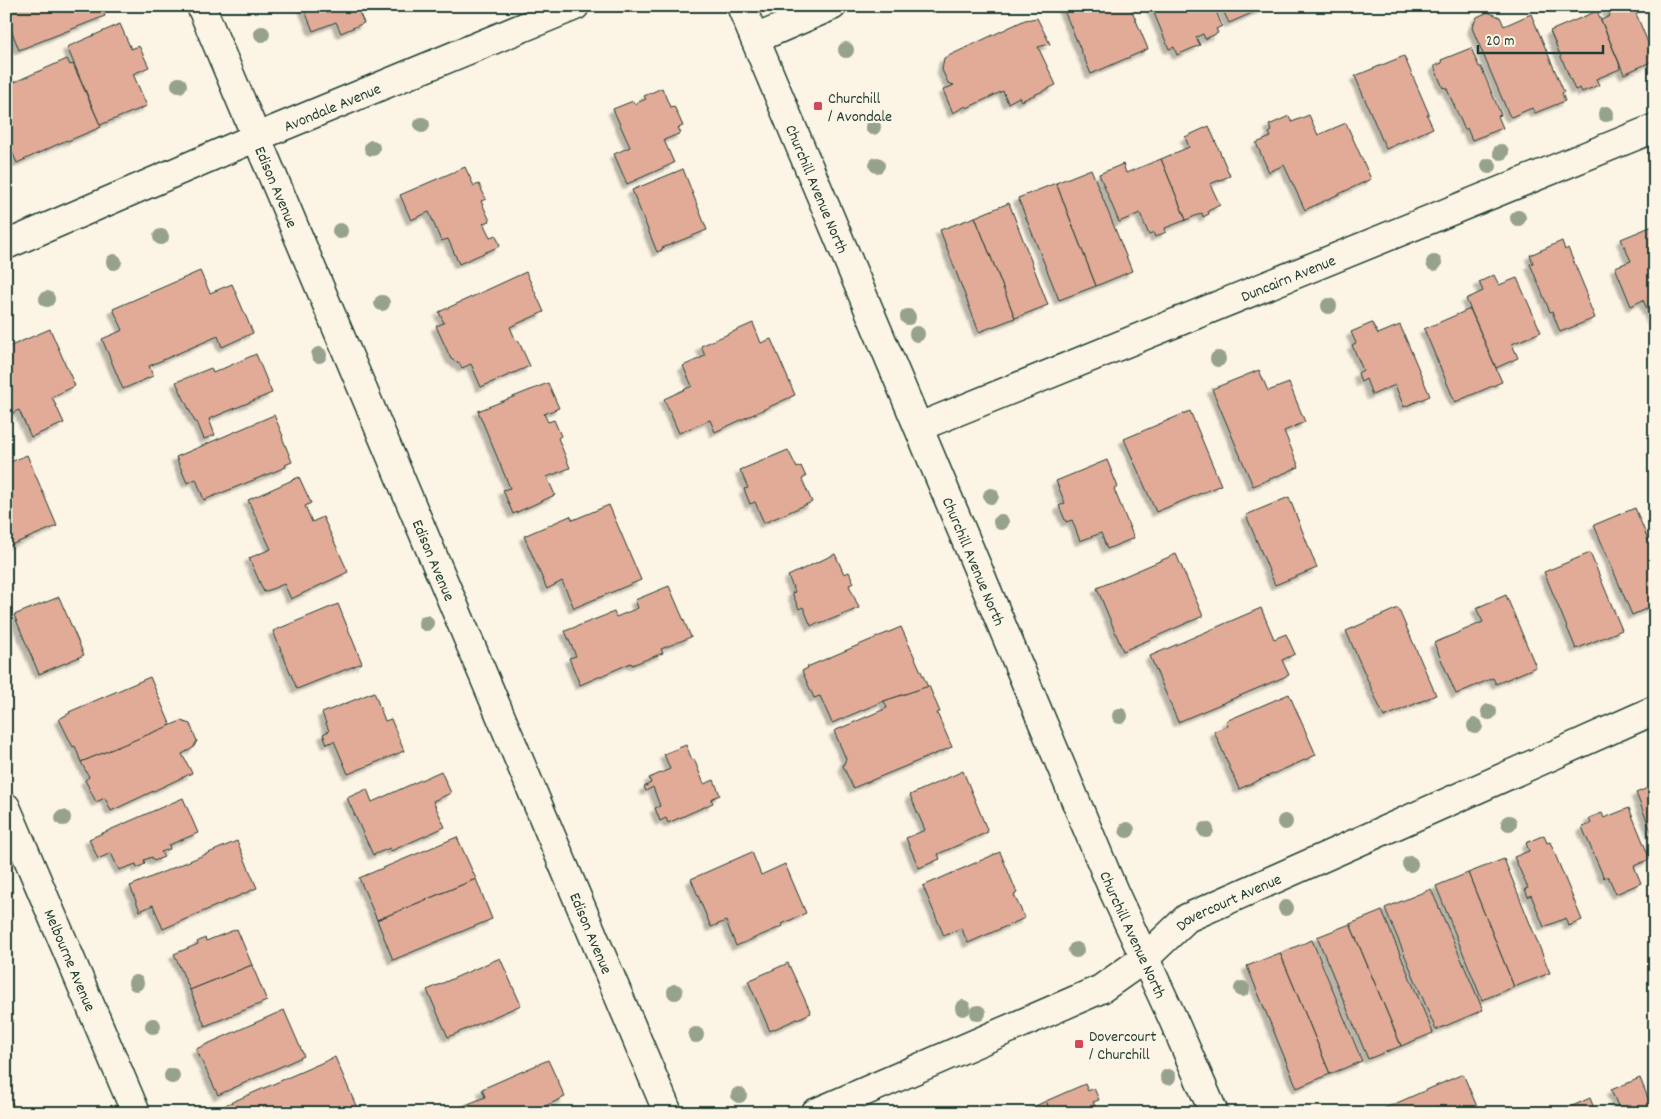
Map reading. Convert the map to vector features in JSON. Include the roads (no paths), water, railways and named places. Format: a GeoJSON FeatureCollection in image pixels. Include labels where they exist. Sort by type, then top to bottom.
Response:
{"type":"FeatureCollection","features":[{"type":"Feature","properties":{"kind":"street","name":"Edison Avenue"},"geometry":{"type":"LineString","coordinates":[[201,6],[668,1113]]}},
{"type":"Feature","properties":{"kind":"street","name":"Avondale Avenue"},"geometry":{"type":"LineString","coordinates":[[6,245],[257,137],[575,6]]}},
{"type":"Feature","properties":{"kind":"street","name":"Churchill Avenue North"},"geometry":{"type":"LineString","coordinates":[[741,6],[1110,883],[1214,1113]]}},
{"type":"Feature","properties":{"kind":"street"},"geometry":{"type":"LineString","coordinates":[[755,39],[832,6]]}},
{"type":"Feature","properties":{"kind":"street","name":"Duncairn Avenue"},"geometry":{"type":"LineString","coordinates":[[919,427],[1655,128]]}},
{"type":"Feature","properties":{"kind":"street","name":"Dovercourt Avenue"},"geometry":{"type":"LineString","coordinates":[[815,1113],[1102,989],[1145,958],[1188,918],[1655,710]]}},
{"type":"Feature","properties":{"kind":"street","name":"Melbourne Avenue"},"geometry":{"type":"LineString","coordinates":[[6,807],[136,1113]]}},
{"type":"Feature","properties":{"kind":"place","name":"Churchill / Avondale"},"geometry":{"type":"Point","coordinates":[818,106]}},
{"type":"Feature","properties":{"kind":"place","name":"Dovercourt / Churchill"},"geometry":{"type":"Point","coordinates":[1079,1044]}}]}
